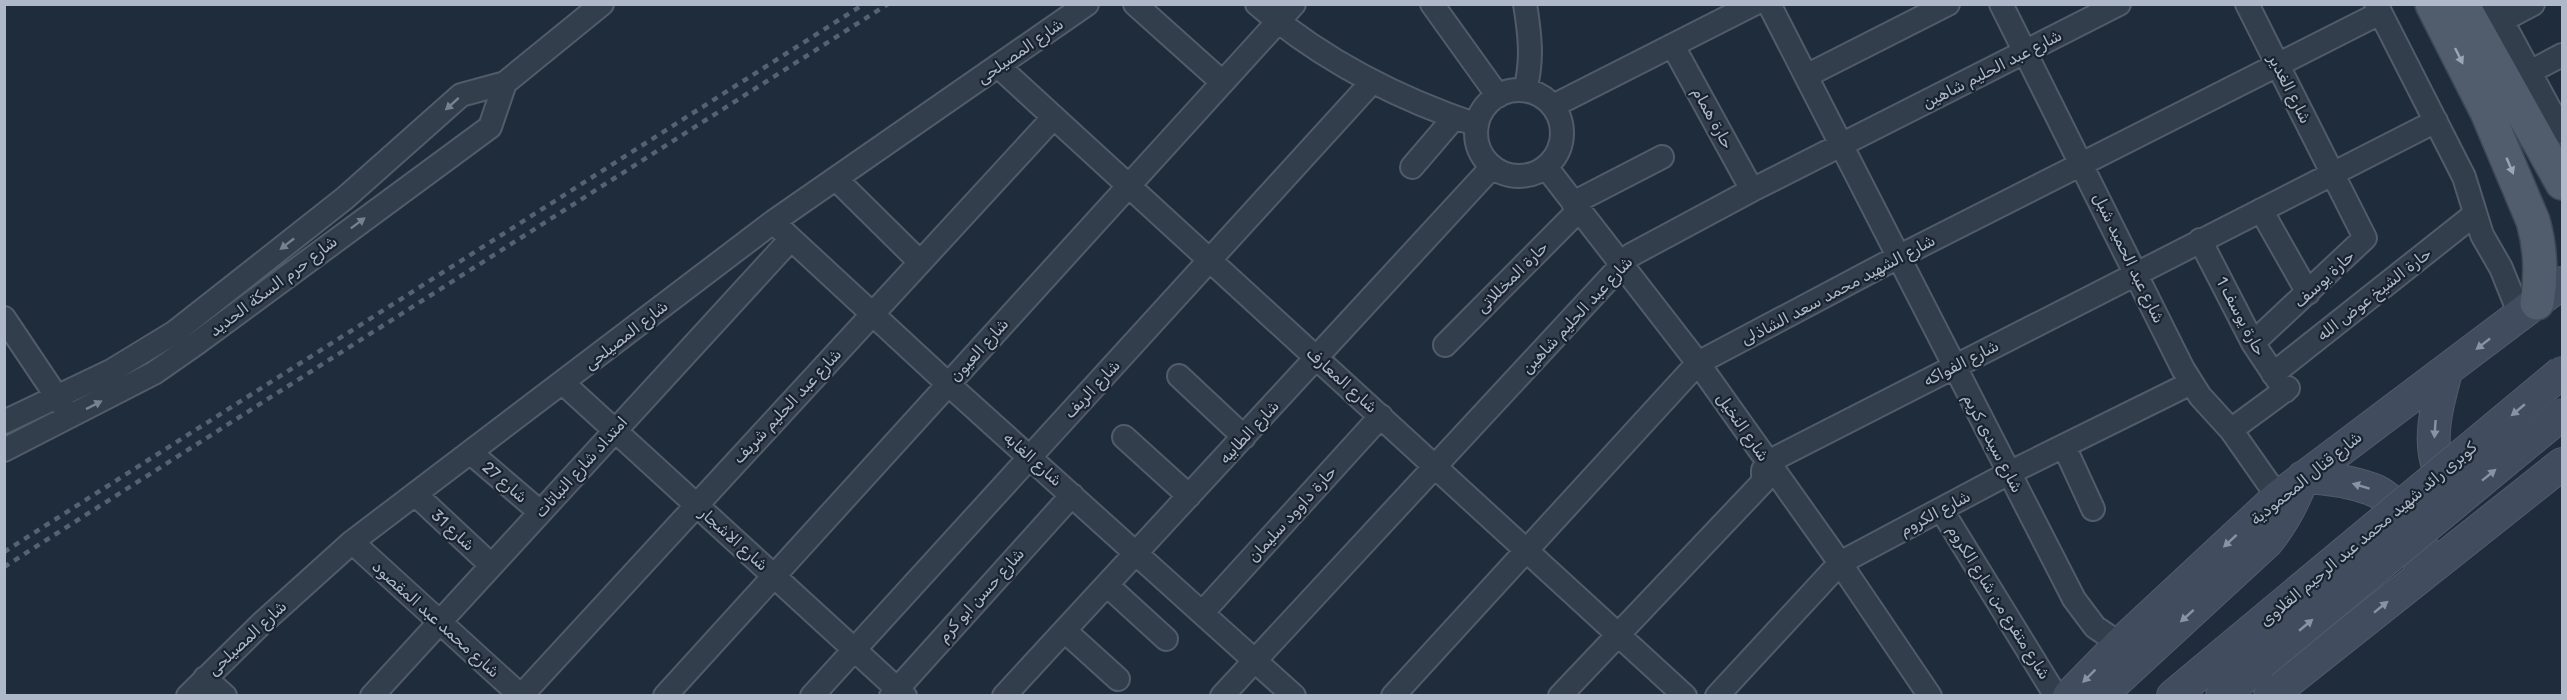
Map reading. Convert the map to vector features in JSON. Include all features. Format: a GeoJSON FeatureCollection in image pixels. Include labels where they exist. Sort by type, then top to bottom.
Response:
{"type":"FeatureCollection","features":[{"type":"Feature","properties":{"kind":"main road"},"geometry":{"type":"LineString","coordinates":[[2432,4],[2510,94],[2538,238],[2541,271],[2529,309]]}},
{"type":"Feature","properties":{"kind":"main road"},"geometry":{"type":"LineString","coordinates":[[2462,4],[2510,94],[2562,183]]}},
{"type":"Feature","properties":{"kind":"street","name":"شارع المصيلحى"},"geometry":{"type":"LineString","coordinates":[[188,696],[352,542],[773,222],[1087,4]]}},
{"type":"Feature","properties":{"kind":"street"},"geometry":{"type":"LineString","coordinates":[[1135,4],[1222,82]]}},
{"type":"Feature","properties":{"kind":"street"},"geometry":{"type":"LineString","coordinates":[[1257,4],[1278,22],[1339,64],[1372,82],[1454,118],[1477,125]]}},
{"type":"Feature","properties":{"kind":"street","name":"شارع العيون"},"geometry":{"type":"LineString","coordinates":[[665,696],[1294,4]]}},
{"type":"Feature","properties":{"kind":"street"},"geometry":{"type":"LineString","coordinates":[[1432,4],[1498,96]]}},
{"type":"Feature","properties":{"kind":"street"},"geometry":{"type":"LineString","coordinates":[[1525,4],[1532,49],[1525,90]]}},
{"type":"Feature","properties":{"kind":"street"},"geometry":{"type":"LineString","coordinates":[[1553,106],[1754,4]]}},
{"type":"Feature","properties":{"kind":"street","name":"شارع سيدى كريم"},"geometry":{"type":"LineString","coordinates":[[1769,4],[1953,368],[2074,600],[2095,627],[2120,644]]}},
{"type":"Feature","properties":{"kind":"street"},"geometry":{"type":"LineString","coordinates":[[1806,76],[1948,4]]}},
{"type":"Feature","properties":{"kind":"street","name":"شارع عبد الحميد شبل"},"geometry":{"type":"LineString","coordinates":[[2001,4],[2192,383],[2231,430],[2278,496]]}},
{"type":"Feature","properties":{"kind":"street","name":"شارع عبد الحليم شاهين"},"geometry":{"type":"LineString","coordinates":[[1222,696],[1631,255],[1752,190],[2119,4]]}},
{"type":"Feature","properties":{"kind":"street"},"geometry":{"type":"LineString","coordinates":[[2533,4],[2497,13],[2510,94],[2562,132]]}},
{"type":"Feature","properties":{"kind":"street","name":"شارع الغدير"},"geometry":{"type":"LineString","coordinates":[[2248,5],[2332,173]]}},
{"type":"Feature","properties":{"kind":"street","name":"شارع حرم السكة الحديد"},"geometry":{"type":"LineString","coordinates":[[4,422],[111,371],[175,332],[345,198],[461,95],[505,83],[587,9]]}},
{"type":"Feature","properties":{"kind":"street"},"geometry":{"type":"LineString","coordinates":[[2378,9],[2464,177],[2482,235],[2529,309]]}},
{"type":"Feature","properties":{"kind":"street","name":"شارع الشهيد محمد سعد الشاذلى"},"geometry":{"type":"LineString","coordinates":[[1393,696],[1698,363],[1898,257],[2278,65],[2378,9]]}},
{"type":"Feature","properties":{"kind":"street","name":"حارة همام"},"geometry":{"type":"LineString","coordinates":[[1673,46],[1752,190]]}},
{"type":"Feature","properties":{"kind":"street"},"geometry":{"type":"LineString","coordinates":[[2510,94],[2562,55]]}},
{"type":"Feature","properties":{"kind":"street","name":"شارع المعارف"},"geometry":{"type":"LineString","coordinates":[[998,66],[1685,696]]}},
{"type":"Feature","properties":{"kind":"street","name":"شارع الريف"},"geometry":{"type":"LineString","coordinates":[[812,696],[1372,82]]}},
{"type":"Feature","properties":{"kind":"street","name":"شارع حرم السكة الحديد"},"geometry":{"type":"LineString","coordinates":[[4,450],[154,373],[490,127],[505,83]]}},
{"type":"Feature","properties":{"kind":"street"},"geometry":{"type":"LineString","coordinates":[[1525,90],[1536,93],[1553,106],[1559,116],[1563,138],[1560,149],[1546,167],[1536,173],[1514,176],[1492,167],[1479,148],[1477,125],[1488,104],[1498,96],[1511,91],[1525,90]]}},
{"type":"Feature","properties":{"kind":"street","name":"شارع عبد الحليم شريف"},"geometry":{"type":"LineString","coordinates":[[521,696],[1054,117]]}},
{"type":"Feature","properties":{"kind":"street"},"geometry":{"type":"LineString","coordinates":[[1412,166],[1454,118]]}},
{"type":"Feature","properties":{"kind":"street","name":"شارع الفواكه"},"geometry":{"type":"LineString","coordinates":[[1768,462],[2436,121]]}},
{"type":"Feature","properties":{"kind":"street","name":"حارة المخللاتى"},"geometry":{"type":"LineString","coordinates":[[1445,345],[1576,206],[1662,157]]}},
{"type":"Feature","properties":{"kind":"street","name":"شارع الطابيه"},"geometry":{"type":"LineString","coordinates":[[1014,692],[1065,631],[1136,553],[1492,167]]}},
{"type":"Feature","properties":{"kind":"street","name":"شارع النخيل"},"geometry":{"type":"LineString","coordinates":[[1546,167],[1698,363],[1840,563],[1930,696]]}},
{"type":"Feature","properties":{"kind":"street","name":"حارة يوسف"},"geometry":{"type":"LineString","coordinates":[[2253,343],[2365,240],[2332,173]]}},
{"type":"Feature","properties":{"kind":"street"},"geometry":{"type":"LineString","coordinates":[[836,179],[920,262]]}},
{"type":"Feature","properties":{"kind":"street"},"geometry":{"type":"LineString","coordinates":[[2261,210],[2308,293]]}},
{"type":"Feature","properties":{"kind":"street","name":"حارة الشيخ عوض الله"},"geometry":{"type":"LineString","coordinates":[[2231,430],[2475,214]]}},
{"type":"Feature","properties":{"kind":"street","name":"شارع الغابه"},"geometry":{"type":"LineString","coordinates":[[773,222],[948,384],[1294,696]]}},
{"type":"Feature","properties":{"kind":"street","name":"امتداد شارع النباتات"},"geometry":{"type":"LineString","coordinates":[[372,696],[438,621],[791,239]]}},
{"type":"Feature","properties":{"kind":"street","name":"حارة يوسف 1"},"geometry":{"type":"LineString","coordinates":[[2200,240],[2253,343],[2282,384]]}},
{"type":"Feature","properties":{"kind":"street","name":"شارع قنال المحمودية"},"geometry":{"type":"LineString","coordinates":[[2069,696],[2120,644],[2278,496],[2562,283]]}},
{"type":"Feature","properties":{"kind":"street"},"geometry":{"type":"LineString","coordinates":[[4,318],[70,417]]}},
{"type":"Feature","properties":{"kind":"street"},"geometry":{"type":"LineString","coordinates":[[2446,372],[2434,428],[2438,470],[2444,483],[2469,511],[2486,516],[2500,515]]}},
{"type":"Feature","properties":{"kind":"street","name":"كوبرى رائد شهيد محمد عبد الرحيم القلاوى"},"geometry":{"type":"LineString","coordinates":[[2222,696],[2250,651],[2562,372]]}},
{"type":"Feature","properties":{"kind":"street"},"geometry":{"type":"LineString","coordinates":[[1179,376],[1244,437]]}},
{"type":"Feature","properties":{"kind":"street","name":"شارع الاشجار"},"geometry":{"type":"LineString","coordinates":[[563,383],[855,649],[898,693]]}},
{"type":"Feature","properties":{"kind":"street","name":"شارع الكروم"},"geometry":{"type":"LineString","coordinates":[[1717,696],[1840,563],[2009,473],[2192,383]]}},
{"type":"Feature","properties":{"kind":"street","name":"كوبرى رائد شهيد محمد عبد الرحيم القلاوى"},"geometry":{"type":"LineString","coordinates":[[2173,696],[2250,651],[2562,414]]}},
{"type":"Feature","properties":{"kind":"street","name":"حارة داوود سليمان"},"geometry":{"type":"LineString","coordinates":[[1202,613],[1381,416]]}},
{"type":"Feature","properties":{"kind":"street"},"geometry":{"type":"LineString","coordinates":[[1124,437],[1189,496]]}},
{"type":"Feature","properties":{"kind":"street"},"geometry":{"type":"LineString","coordinates":[[2064,446],[2093,509]]}},
{"type":"Feature","properties":{"kind":"street","name":"شارع 27"},"geometry":{"type":"LineString","coordinates":[[471,453],[540,512]]}},
{"type":"Feature","properties":{"kind":"street"},"geometry":{"type":"LineString","coordinates":[[1560,696],[1762,482],[1763,470],[1768,462]]}},
{"type":"Feature","properties":{"kind":"street"},"geometry":{"type":"LineString","coordinates":[[2270,696],[2562,464]]}},
{"type":"Feature","properties":{"kind":"street"},"geometry":{"type":"LineString","coordinates":[[2100,696],[2267,542],[2283,522],[2295,500],[2303,477],[2356,484],[2374,490],[2389,500],[2410,521],[2421,538],[2424,558],[2418,577]]}},
{"type":"Feature","properties":{"kind":"street","name":"شارع 31"},"geometry":{"type":"LineString","coordinates":[[415,494],[491,565]]}},
{"type":"Feature","properties":{"kind":"street","name":"شارع حسن ابو كرم"},"geometry":{"type":"LineString","coordinates":[[898,693],[1072,495]]}},
{"type":"Feature","properties":{"kind":"street","name":"شارع متفرع من شارع الكروم"},"geometry":{"type":"LineString","coordinates":[[1941,509],[2056,696]]}},
{"type":"Feature","properties":{"kind":"street","name":"شارع محمد عبد المقصود"},"geometry":{"type":"LineString","coordinates":[[352,542],[521,696]]}},
{"type":"Feature","properties":{"kind":"street"},"geometry":{"type":"LineString","coordinates":[[1107,585],[1166,639]]}},
{"type":"Feature","properties":{"kind":"street"},"geometry":{"type":"LineString","coordinates":[[1065,631],[1118,679]]}},
{"type":"Feature","properties":{"kind":"street"},"geometry":{"type":"LineString","coordinates":[[205,678],[225,696]]}},
{"type":"Feature","properties":{"kind":"railway"},"geometry":{"type":"LineString","coordinates":[[4,552],[864,4]]}},
{"type":"Feature","properties":{"kind":"railway"},"geometry":{"type":"LineString","coordinates":[[4,567],[888,4]]}}]}
